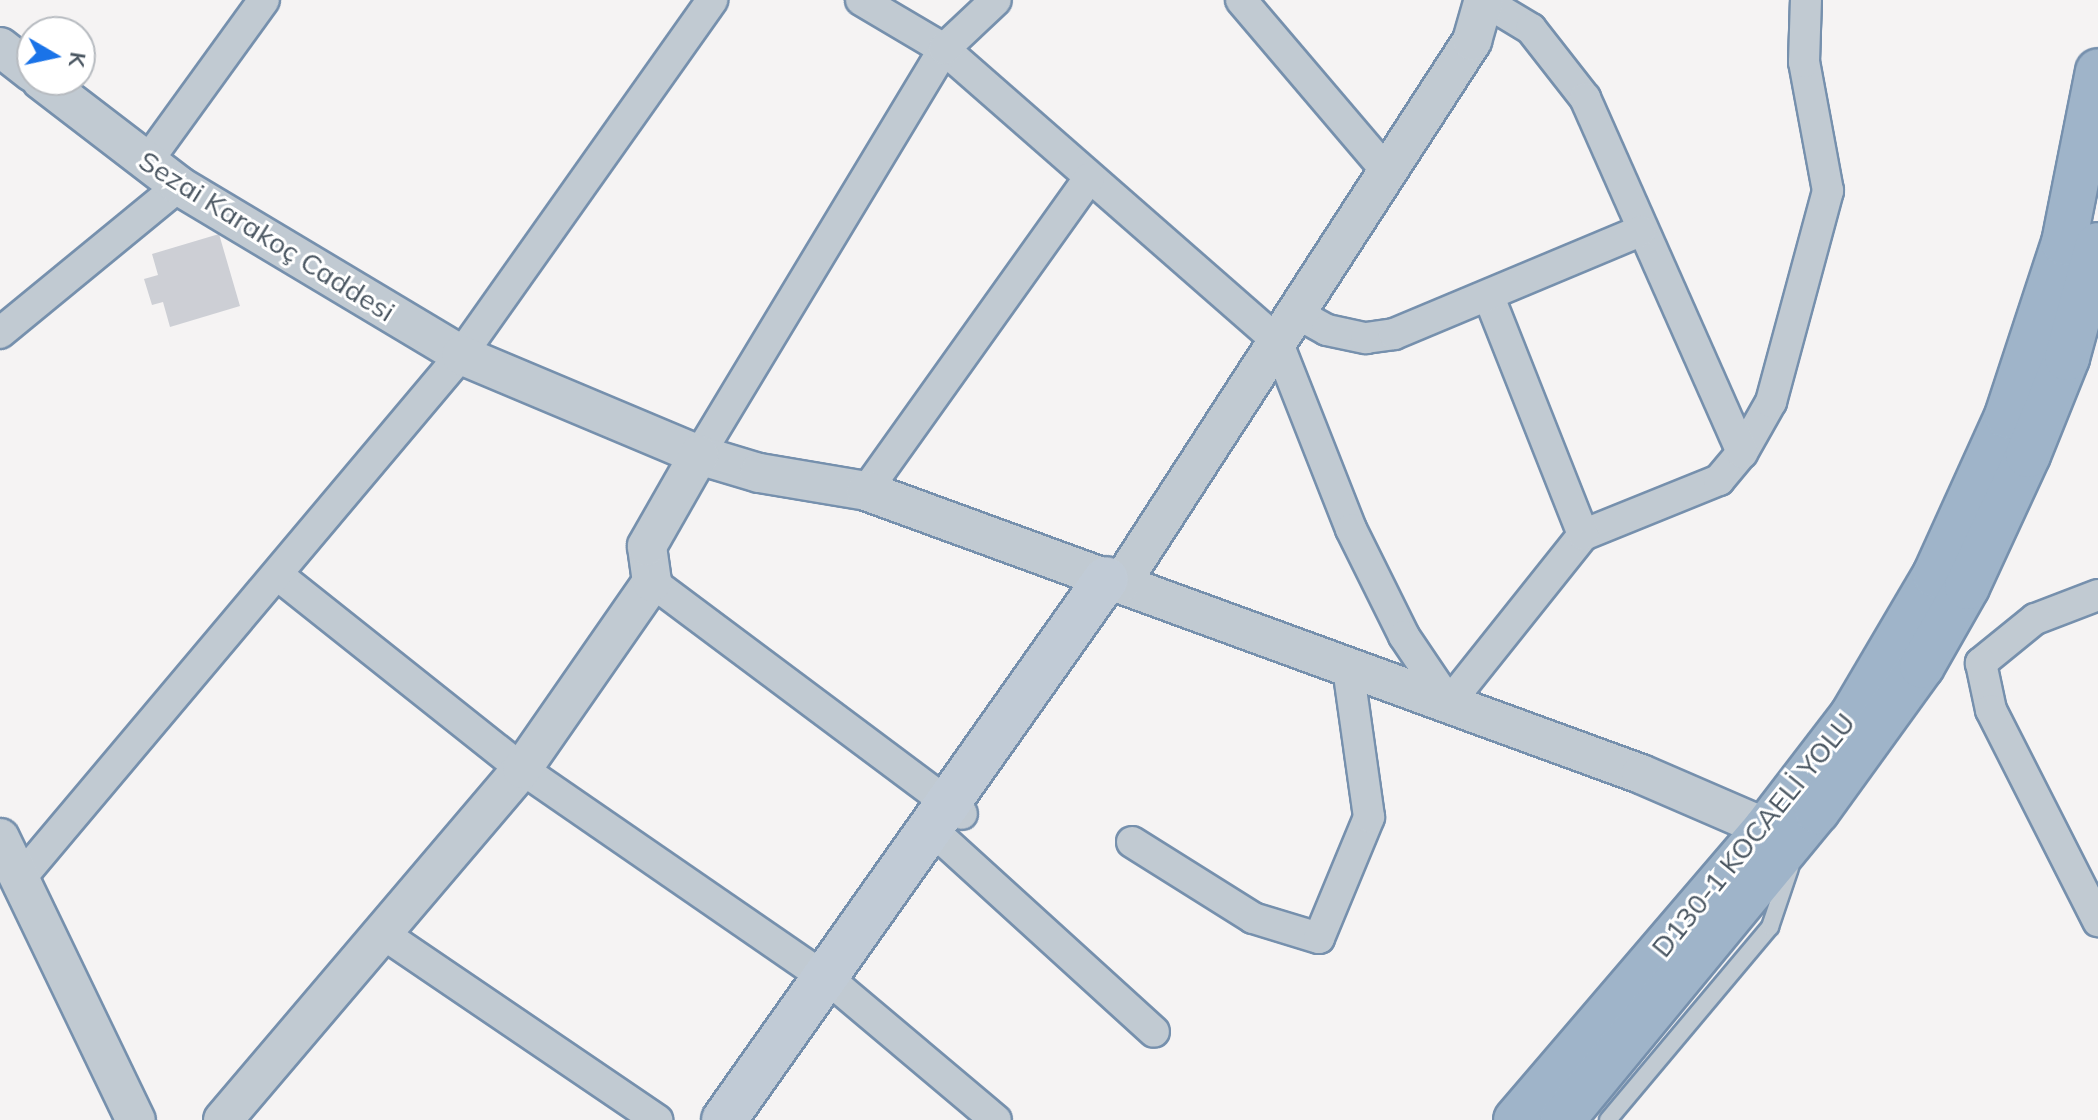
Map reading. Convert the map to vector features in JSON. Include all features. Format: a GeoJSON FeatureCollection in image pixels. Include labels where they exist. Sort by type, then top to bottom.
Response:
{"type":"FeatureCollection","features":[{"type":"Feature","properties":{"kind":"highway","name":"D130-1 KOCAELİ YOLU"},"geometry":{"type":"LineString","coordinates":[[1516,1120],[1785,828],[1935,575],[2007,416],[2064,243],[2098,71]]}},
{"type":"Feature","properties":{"kind":"highway"},"geometry":{"type":"LineString","coordinates":[[1562,1120],[1785,828],[1873,739],[1967,587],[2067,358],[2098,245]]}},
{"type":"Feature","properties":{"kind":"main road"},"geometry":{"type":"LineString","coordinates":[[724,1120],[831,982],[1114,581]]}},
{"type":"Feature","properties":{"kind":"main road"},"geometry":{"type":"LineString","coordinates":[[746,1120],[831,982]]}},
{"type":"Feature","properties":{"kind":"street"},"geometry":{"type":"LineString","coordinates":[[146,163],[264,0]]}},
{"type":"Feature","properties":{"kind":"street"},"geometry":{"type":"LineString","coordinates":[[18,881],[279,576],[461,355],[712,0]]}},
{"type":"Feature","properties":{"kind":"street"},"geometry":{"type":"LineString","coordinates":[[861,0],[944,49],[1089,178],[1280,328],[1351,529],[1404,636],[1449,703],[1583,535],[1719,480],[1742,453],[1771,402],[1788,352],[1828,191],[1804,62],[1806,0]]}},
{"type":"Feature","properties":{"kind":"street"},"geometry":{"type":"LineString","coordinates":[[223,1120],[522,769],[652,582],[647,546],[699,455],[944,49],[996,0]]}},
{"type":"Feature","properties":{"kind":"street"},"geometry":{"type":"LineString","coordinates":[[1241,0],[1383,166]]}},
{"type":"Feature","properties":{"kind":"street"},"geometry":{"type":"LineString","coordinates":[[1114,581],[1383,166],[1472,41],[1476,1],[1531,29],[1585,98],[1640,231],[1742,453]]}},
{"type":"Feature","properties":{"kind":"street"},"geometry":{"type":"LineString","coordinates":[[0,47],[16,60]]}},
{"type":"Feature","properties":{"kind":"street","name":"Sezai Karakoç Caddesi"},"geometry":{"type":"LineString","coordinates":[[61,96],[179,186],[461,355],[699,455],[759,473],[866,491],[1785,828]]}},
{"type":"Feature","properties":{"kind":"street"},"geometry":{"type":"LineString","coordinates":[[866,491],[1089,178]]}},
{"type":"Feature","properties":{"kind":"street"},"geometry":{"type":"LineString","coordinates":[[1,330],[179,186]]}},
{"type":"Feature","properties":{"kind":"street"},"geometry":{"type":"LineString","coordinates":[[1280,328],[1327,330],[1366,338],[1394,334],[1489,297],[1640,231]]}},
{"type":"Feature","properties":{"kind":"street"},"geometry":{"type":"LineString","coordinates":[[1489,297],[1583,535]]}},
{"type":"Feature","properties":{"kind":"street"},"geometry":{"type":"LineString","coordinates":[[279,576],[522,769],[831,982],[996,1120]]}},
{"type":"Feature","properties":{"kind":"street"},"geometry":{"type":"LineString","coordinates":[[652,582],[945,821],[1154,1032]]}},
{"type":"Feature","properties":{"kind":"street"},"geometry":{"type":"LineString","coordinates":[[2098,595],[2035,619],[1981,663],[1991,710],[2098,921]]}},
{"type":"Feature","properties":{"kind":"street"},"geometry":{"type":"LineString","coordinates":[[1132,842],[1253,918],[1319,938],[1369,817],[1348,668]]}},
{"type":"Feature","properties":{"kind":"street"},"geometry":{"type":"LineString","coordinates":[[0,838],[18,881],[136,1120]]}},
{"type":"Feature","properties":{"kind":"street"},"geometry":{"type":"LineString","coordinates":[[382,933],[657,1120]]}},
{"type":"Feature","properties":{"kind":"lane"},"geometry":{"type":"LineString","coordinates":[[1608,1120],[1770,927],[1785,828]]}},
{"type":"Feature","properties":{"kind":"building"},"geometry":{"type":"Polygon","coordinates":[[[219,234],[240,306],[170,327],[163,302],[152,305],[144,279],[158,275],[152,254],[219,234]]]}}]}
